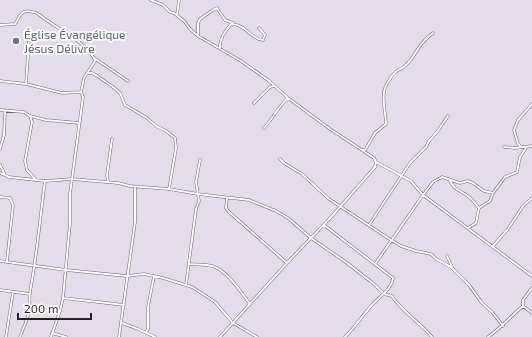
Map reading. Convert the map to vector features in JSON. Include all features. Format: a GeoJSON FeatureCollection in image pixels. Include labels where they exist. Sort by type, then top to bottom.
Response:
{"type":"FeatureCollection","features":[{"type":"Feature","properties":{"kind":"street"},"geometry":{"type":"LineString","coordinates":[[151,0],[163,5],[170,12],[178,16],[198,36],[241,61],[288,98],[374,158],[376,162],[411,181],[423,194],[532,276]]}},
{"type":"Feature","properties":{"kind":"street"},"geometry":{"type":"LineString","coordinates":[[178,16],[179,0]]}},
{"type":"Feature","properties":{"kind":"street"},"geometry":{"type":"LineString","coordinates":[[198,36],[198,23],[200,19],[217,8],[225,20],[238,24],[256,38],[263,40],[265,35],[259,28]]}},
{"type":"Feature","properties":{"kind":"street"},"geometry":{"type":"LineString","coordinates":[[0,25],[15,24],[19,16],[25,11],[37,13],[77,41],[91,53],[94,58],[128,81]]}},
{"type":"Feature","properties":{"kind":"street"},"geometry":{"type":"LineString","coordinates":[[220,48],[220,44],[231,24],[238,24]]}},
{"type":"Feature","properties":{"kind":"street"},"geometry":{"type":"LineString","coordinates":[[362,150],[365,150],[375,133],[386,124],[386,113],[384,108],[385,87],[396,71],[405,66],[420,45],[433,34]]}},
{"type":"Feature","properties":{"kind":"street"},"geometry":{"type":"LineString","coordinates":[[26,84],[29,40]]}},
{"type":"Feature","properties":{"kind":"street"},"geometry":{"type":"LineString","coordinates":[[51,337],[63,298],[72,179],[83,97],[81,92],[87,73],[95,61],[94,58]]}},
{"type":"Feature","properties":{"kind":"street"},"geometry":{"type":"LineString","coordinates":[[87,73],[96,75],[113,87],[120,93],[125,105],[147,118],[156,126],[175,138],[176,148],[170,189]]}},
{"type":"Feature","properties":{"kind":"street"},"geometry":{"type":"LineString","coordinates":[[0,81],[26,84],[62,93],[81,92]]}},
{"type":"Feature","properties":{"kind":"street"},"geometry":{"type":"LineString","coordinates":[[254,103],[270,87],[274,86]]}},
{"type":"Feature","properties":{"kind":"street"},"geometry":{"type":"LineString","coordinates":[[264,128],[273,119],[280,107],[288,98]]}},
{"type":"Feature","properties":{"kind":"street"},"geometry":{"type":"LineString","coordinates":[[524,147],[518,144],[514,130],[518,120],[532,104]]}},
{"type":"Feature","properties":{"kind":"street"},"geometry":{"type":"LineString","coordinates":[[0,110],[24,112],[30,116],[46,120],[79,123]]}},
{"type":"Feature","properties":{"kind":"street"},"geometry":{"type":"LineString","coordinates":[[0,149],[4,134],[5,111]]}},
{"type":"Feature","properties":{"kind":"street"},"geometry":{"type":"LineString","coordinates":[[30,116],[32,122],[25,161],[27,170],[36,180]]}},
{"type":"Feature","properties":{"kind":"street"},"geometry":{"type":"LineString","coordinates":[[369,225],[410,163],[437,132],[448,116]]}},
{"type":"Feature","properties":{"kind":"street"},"geometry":{"type":"LineString","coordinates":[[108,182],[107,175],[112,139]]}},
{"type":"Feature","properties":{"kind":"street"},"geometry":{"type":"LineString","coordinates":[[504,148],[532,146]]}},
{"type":"Feature","properties":{"kind":"street"},"geometry":{"type":"LineString","coordinates":[[468,228],[476,224],[479,208],[490,201],[493,193],[505,177],[517,172],[524,147]]}},
{"type":"Feature","properties":{"kind":"street"},"geometry":{"type":"LineString","coordinates":[[280,159],[302,174],[329,199],[391,240],[401,246],[431,254],[436,259],[453,269],[469,285],[482,303],[492,312],[503,326]]}},
{"type":"Feature","properties":{"kind":"street"},"geometry":{"type":"LineString","coordinates":[[186,285],[196,209],[199,201],[196,182],[200,160]]}},
{"type":"Feature","properties":{"kind":"street"},"geometry":{"type":"LineString","coordinates":[[220,337],[341,206],[375,167],[376,162]]}},
{"type":"Feature","properties":{"kind":"street"},"geometry":{"type":"LineString","coordinates":[[0,165],[6,176]]}},
{"type":"Feature","properties":{"kind":"street"},"geometry":{"type":"LineString","coordinates":[[0,173],[6,176],[45,181],[72,179],[118,182],[135,187],[170,189],[249,200],[276,211],[288,218],[311,238],[374,284],[384,294],[392,296],[398,305],[420,324],[432,337]]}},
{"type":"Feature","properties":{"kind":"street"},"geometry":{"type":"LineString","coordinates":[[375,264],[423,194],[433,182],[442,177],[460,183],[468,181],[484,191],[493,193]]}},
{"type":"Feature","properties":{"kind":"street"},"geometry":{"type":"LineString","coordinates":[[449,179],[456,190],[470,198],[479,208]]}},
{"type":"Feature","properties":{"kind":"street"},"geometry":{"type":"LineString","coordinates":[[20,337],[27,318],[45,181]]}},
{"type":"Feature","properties":{"kind":"street"},"geometry":{"type":"LineString","coordinates":[[119,337],[135,222],[135,187]]}},
{"type":"Feature","properties":{"kind":"street"},"geometry":{"type":"LineString","coordinates":[[0,197],[10,198],[13,205],[7,261]]}},
{"type":"Feature","properties":{"kind":"street"},"geometry":{"type":"LineString","coordinates":[[227,198],[226,208],[229,212],[287,263]]}},
{"type":"Feature","properties":{"kind":"street"},"geometry":{"type":"LineString","coordinates":[[493,246],[508,229],[523,206],[532,198]]}},
{"type":"Feature","properties":{"kind":"street"},"geometry":{"type":"LineString","coordinates":[[324,225],[393,278],[384,294],[345,337]]}},
{"type":"Feature","properties":{"kind":"street"},"geometry":{"type":"LineString","coordinates":[[447,256],[453,269]]}},
{"type":"Feature","properties":{"kind":"street"},"geometry":{"type":"LineString","coordinates":[[0,261],[127,276],[144,274],[186,285],[192,287],[215,302],[233,323],[257,337]]}},
{"type":"Feature","properties":{"kind":"street"},"geometry":{"type":"LineString","coordinates":[[189,264],[211,266],[218,269],[239,288],[250,304]]}},
{"type":"Feature","properties":{"kind":"street"},"geometry":{"type":"LineString","coordinates":[[146,332],[148,329],[148,307],[154,276]]}},
{"type":"Feature","properties":{"kind":"street"},"geometry":{"type":"LineString","coordinates":[[523,306],[523,300],[532,288]]}},
{"type":"Feature","properties":{"kind":"street"},"geometry":{"type":"LineString","coordinates":[[0,290],[30,294]]}},
{"type":"Feature","properties":{"kind":"street"},"geometry":{"type":"LineString","coordinates":[[6,337],[12,292]]}},
{"type":"Feature","properties":{"kind":"street"},"geometry":{"type":"LineString","coordinates":[[63,298],[124,305]]}},
{"type":"Feature","properties":{"kind":"street"},"geometry":{"type":"LineString","coordinates":[[488,337],[503,326],[515,312],[523,306]]}},
{"type":"Feature","properties":{"kind":"street"},"geometry":{"type":"LineString","coordinates":[[523,306],[532,313]]}},
{"type":"Feature","properties":{"kind":"street"},"geometry":{"type":"LineString","coordinates":[[122,323],[155,337]]}},
{"type":"Feature","properties":{"kind":"street"},"geometry":{"type":"LineString","coordinates":[[52,333],[66,337]]}},
{"type":"Feature","properties":{"kind":"place","name":"Église Évangélique Jésus Délivre"},"geometry":{"type":"Point","coordinates":[16,41]}}]}
